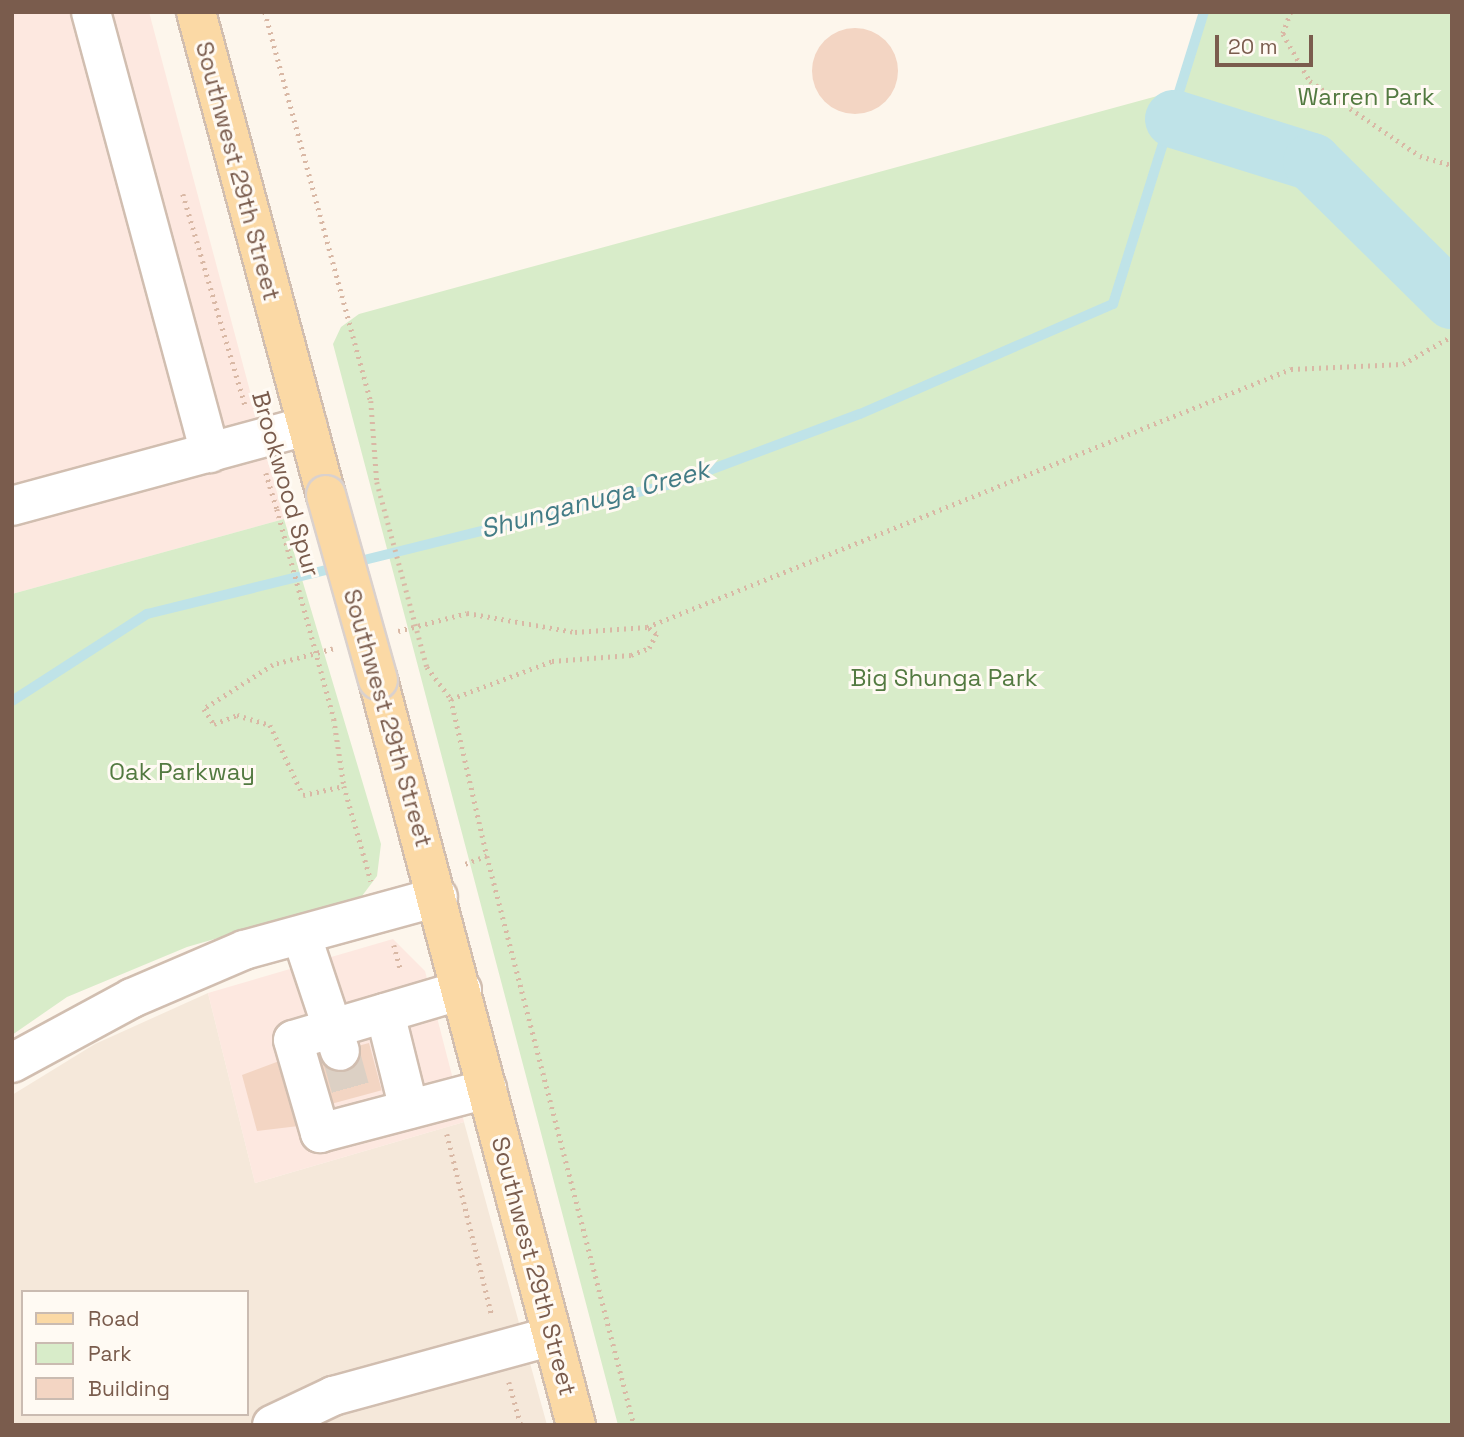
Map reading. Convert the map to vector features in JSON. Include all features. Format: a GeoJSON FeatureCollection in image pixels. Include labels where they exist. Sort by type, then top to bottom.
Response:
{"type":"FeatureCollection","features":[{"type":"Feature","properties":{"kind":"main road","name":"Southwest 29th Street"},"geometry":{"type":"LineString","coordinates":[[196,12],[307,426],[438,897],[576,1425]]}},
{"type":"Feature","properties":{"kind":"street"},"geometry":{"type":"LineString","coordinates":[[91,12],[210,453]]}},
{"type":"Feature","properties":{"kind":"street"},"geometry":{"type":"LineString","coordinates":[[12,506],[307,426]]}},
{"type":"Feature","properties":{"kind":"street"},"geometry":{"type":"LineString","coordinates":[[12,1063],[186,973],[302,937],[385,916],[438,897]]}},
{"type":"Feature","properties":{"kind":"street"},"geometry":{"type":"LineString","coordinates":[[302,937],[337,1040]]}},
{"type":"Feature","properties":{"kind":"street"},"geometry":{"type":"LineString","coordinates":[[462,990],[398,1009],[337,1040],[293,1040],[320,1133],[357,1110],[424,1106],[487,1089]]}},
{"type":"Feature","properties":{"kind":"street"},"geometry":{"type":"LineString","coordinates":[[398,1009],[424,1106]]}},
{"type":"Feature","properties":{"kind":"street"},"geometry":{"type":"LineString","coordinates":[[272,1425],[333,1396],[552,1336]]}},
{"type":"Feature","properties":{"kind":"path"},"geometry":{"type":"LineString","coordinates":[[265,12],[371,401],[377,482],[427,667],[451,699],[487,856],[634,1425]]}},
{"type":"Feature","properties":{"kind":"path"},"geometry":{"type":"LineString","coordinates":[[1291,12],[1283,34],[1310,81],[1409,149],[1452,165]]}},
{"type":"Feature","properties":{"kind":"path","name":"Brookwood Spur"},"geometry":{"type":"LineString","coordinates":[[183,194],[276,509],[334,719],[344,786]]}},
{"type":"Feature","properties":{"kind":"path"},"geometry":{"type":"LineString","coordinates":[[451,699],[552,661],[649,648],[656,634],[647,627],[1291,369],[1403,364],[1452,336]]}},
{"type":"Feature","properties":{"kind":"path"},"geometry":{"type":"LineString","coordinates":[[438,897],[468,861],[487,856]]}},
{"type":"Feature","properties":{"kind":"path"},"geometry":{"type":"LineString","coordinates":[[385,916],[398,1009]]}},
{"type":"Feature","properties":{"kind":"path"},"geometry":{"type":"LineString","coordinates":[[424,1106],[501,1350],[521,1425]]}},
{"type":"Feature","properties":{"kind":"shaded area"},"geometry":{"type":"Polygon","coordinates":[[[12,12],[149,12],[284,519],[12,594],[12,12]]]}},
{"type":"Feature","properties":{"kind":"shaded area"},"geometry":{"type":"Polygon","coordinates":[[[393,939],[425,971],[464,1122],[255,1183],[208,993],[393,939]]]}},
{"type":"Feature","properties":{"kind":"shaded area"},"geometry":{"type":"Polygon","coordinates":[[[208,993],[255,1183],[464,1122],[547,1425],[12,1425],[12,1095],[95,1044],[208,993]]]}},
{"type":"Feature","properties":{"kind":"green space","name":"Big Shunga Park"},"geometry":{"type":"Polygon","coordinates":[[[1204,12],[1452,12],[1452,1425],[618,1425],[333,344],[341,327],[359,314],[1183,89],[1204,12]]]}},
{"type":"Feature","properties":{"kind":"green space","name":"Oak Parkway"},"geometry":{"type":"Polygon","coordinates":[[[284,519],[381,844],[377,876],[362,896],[187,947],[67,997],[12,1035],[12,594],[284,519]]]}},
{"type":"Feature","properties":{"kind":"building"},"geometry":{"type":"Polygon","coordinates":[[[855,28],[879,35],[891,47],[898,71],[891,95],[879,107],[855,114],[831,107],[819,95],[812,71],[819,47],[831,35],[855,28]]]}},
{"type":"Feature","properties":{"kind":"building"},"geometry":{"type":"Polygon","coordinates":[[[369,1043],[382,1090],[321,1107],[308,1059],[369,1043]]]}},
{"type":"Feature","properties":{"kind":"building"},"geometry":{"type":"Polygon","coordinates":[[[290,1057],[307,1125],[257,1131],[242,1075],[290,1057]]]}},
{"type":"Feature","properties":{"kind":"waterway","name":"Shunganuga Creek"},"geometry":{"type":"LineString","coordinates":[[352,563],[675,483],[860,414],[1113,304],[1204,12]]}},
{"type":"Feature","properties":{"kind":"waterway","name":"Shunganuga Creek"},"geometry":{"type":"LineString","coordinates":[[1174,119],[1312,162],[1452,300]]}},
{"type":"Feature","properties":{"kind":"waterway","name":"Shunganuga Creek"},"geometry":{"type":"LineString","coordinates":[[12,701],[147,614],[338,567]]}},
{"type":"Feature","properties":{"kind":"tunnel"},"geometry":{"type":"LineString","coordinates":[[340,1051],[353,1098]]}},
{"type":"Feature","properties":{"kind":"park label","name":"Warren Park"},"geometry":{"type":"Point","coordinates":[1366,97]}}]}
